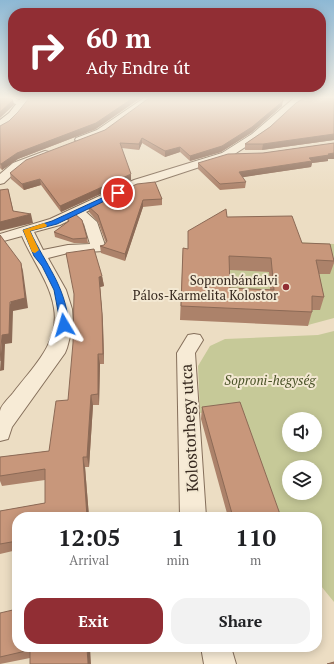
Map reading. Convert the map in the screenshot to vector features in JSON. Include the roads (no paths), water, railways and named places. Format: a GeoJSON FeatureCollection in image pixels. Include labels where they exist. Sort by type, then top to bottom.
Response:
{"type":"FeatureCollection","features":[{"type":"Feature","properties":{"kind":"street"},"geometry":{"type":"LineString","coordinates":[[73,143],[105,129]]}},
{"type":"Feature","properties":{"kind":"street"},"geometry":{"type":"LineString","coordinates":[[0,238],[54,222],[138,183],[226,155],[239,149],[264,129]]}},
{"type":"Feature","properties":{"kind":"street"},"geometry":{"type":"LineString","coordinates":[[0,180],[17,165],[52,151]]}},
{"type":"Feature","properties":{"kind":"street"},"geometry":{"type":"LineString","coordinates":[[226,155],[245,156]]}},
{"type":"Feature","properties":{"kind":"street"},"geometry":{"type":"LineString","coordinates":[[38,256],[68,249],[99,248],[90,222],[78,212]]}},
{"type":"Feature","properties":{"kind":"street"},"geometry":{"type":"LineString","coordinates":[[0,432],[2,424],[58,348],[64,325],[63,309],[58,290],[45,265],[38,256],[26,230]]}},
{"type":"Feature","properties":{"kind":"street","name":"Kolostorhegy utca"},"geometry":{"type":"LineString","coordinates":[[193,512],[186,353],[194,340]]}},
{"type":"Feature","properties":{"kind":"street"},"geometry":{"type":"LineString","coordinates":[[217,652],[220,664]]}},
{"type":"Feature","properties":{"kind":"place","name":"Sopronbánfalvi Pálos-Karmelita Kolostor"},"geometry":{"type":"Point","coordinates":[286,287]}},
{"type":"Feature","properties":{"kind":"park label","name":"Soproni-hegység"},"geometry":{"type":"Point","coordinates":[270,380]}}]}
